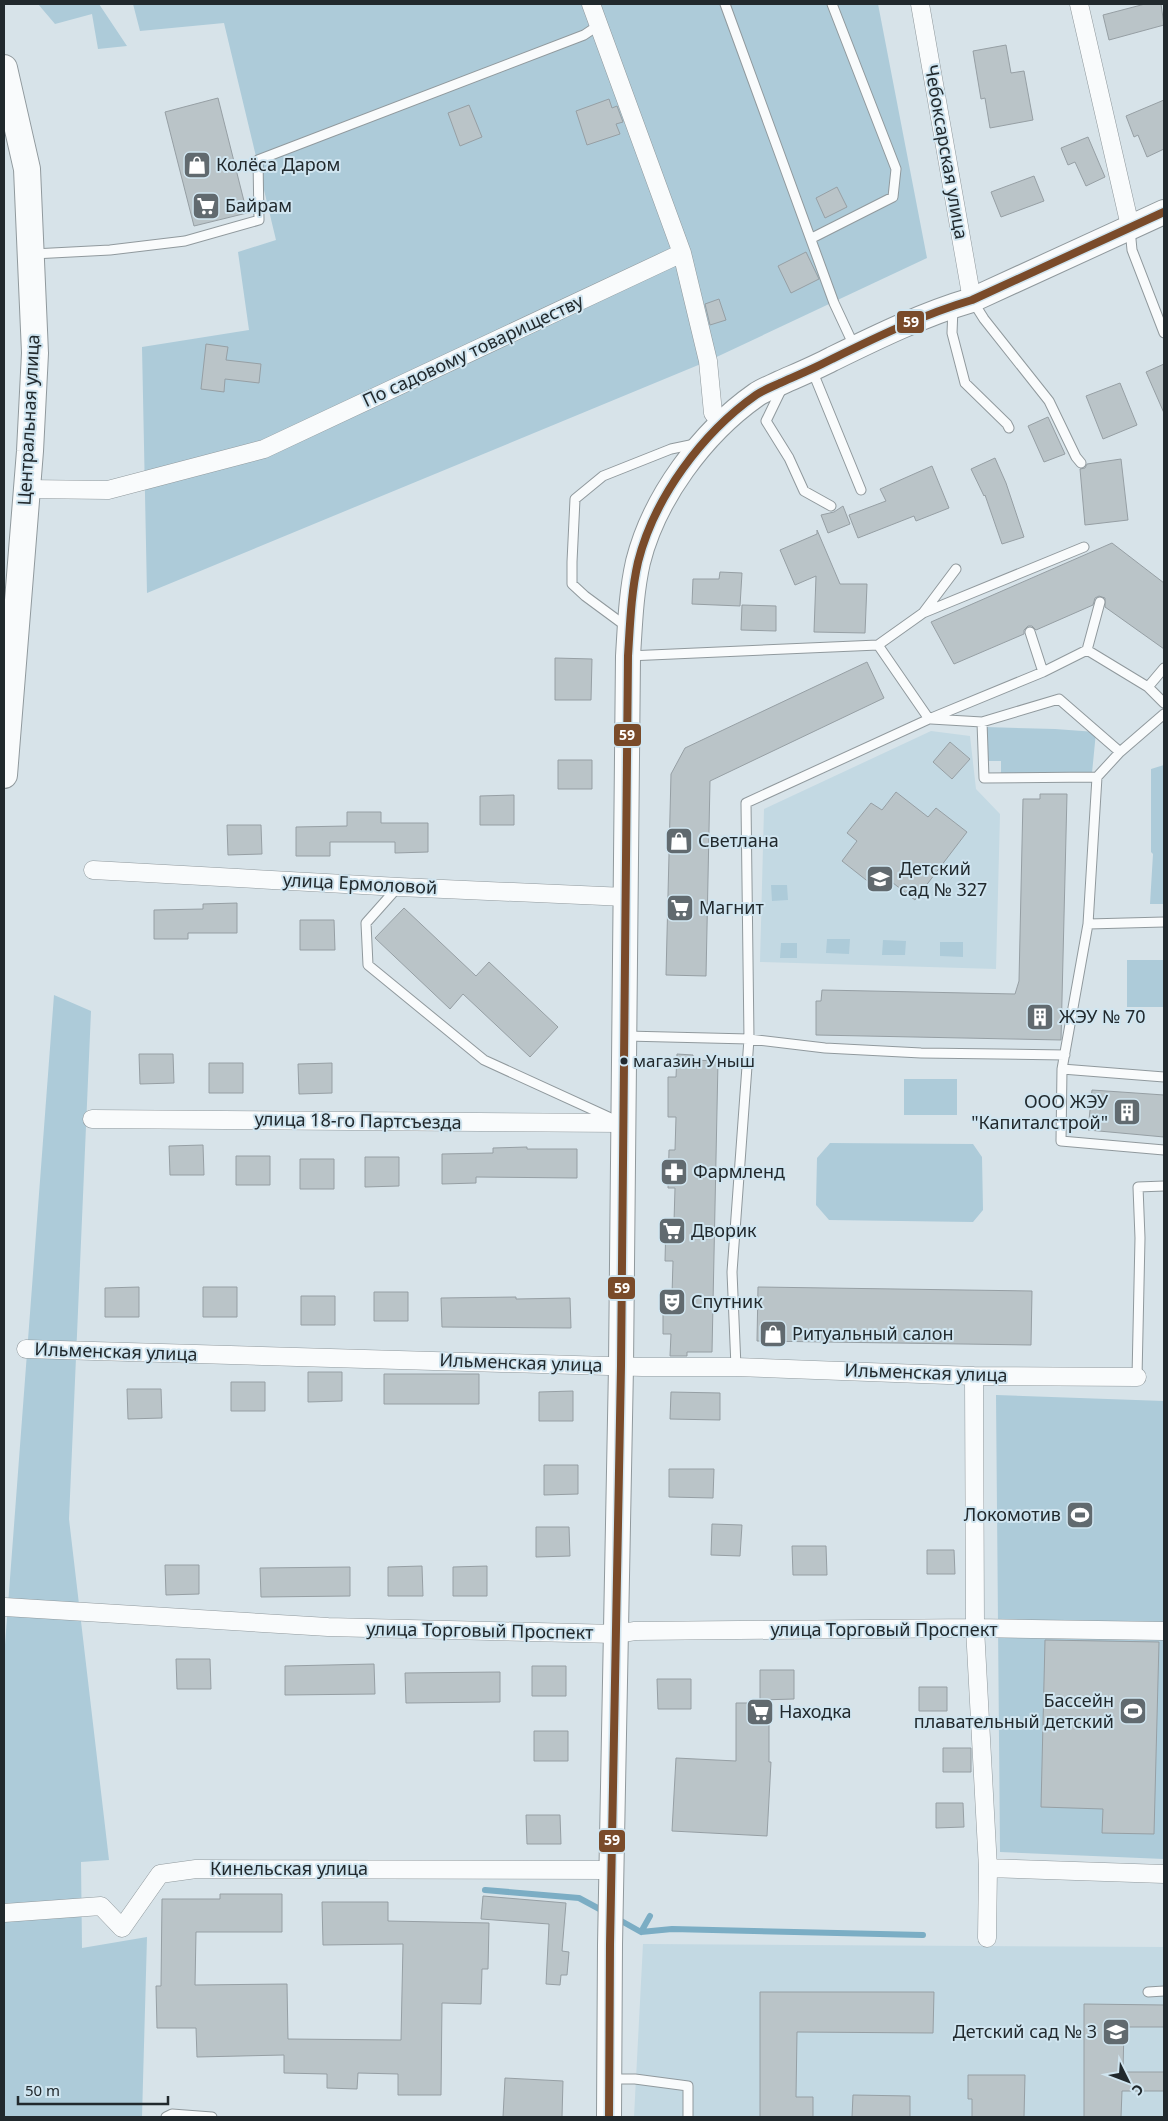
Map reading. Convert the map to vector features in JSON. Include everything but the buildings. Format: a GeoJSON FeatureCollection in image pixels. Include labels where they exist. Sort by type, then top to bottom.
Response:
{"type":"FeatureCollection","features":[{"type":"Feature","properties":{"kind":"main road","name":"Центральная улица"},"geometry":{"type":"LineString","coordinates":[[4,68],[7,100],[27,169],[35,353],[4,774]]}},
{"type":"Feature","properties":{"kind":"street"},"geometry":{"type":"LineString","coordinates":[[591,4],[682,253],[708,361],[713,413],[721,423]]}},
{"type":"Feature","properties":{"kind":"street","name":"Чебоксарская улица"},"geometry":{"type":"LineString","coordinates":[[920,4],[962,302]]}},
{"type":"Feature","properties":{"kind":"street"},"geometry":{"type":"LineString","coordinates":[[1079,4],[1130,226]]}},
{"type":"Feature","properties":{"kind":"street"},"geometry":{"type":"LineString","coordinates":[[610,2117],[610,1945],[621,1366],[628,656],[632,592],[638,562],[647,533],[662,501],[681,472],[721,423],[758,393],[855,348],[1164,212]]}},
{"type":"Feature","properties":{"kind":"street","name":"По садовому товариществу"},"geometry":{"type":"LineString","coordinates":[[26,489],[108,490],[264,449],[682,253]]}},
{"type":"Feature","properties":{"kind":"street","name":"улица Ермоловой"},"geometry":{"type":"LineString","coordinates":[[93,870],[626,897]]}},
{"type":"Feature","properties":{"kind":"street","name":"улица 18-го Партсъезда"},"geometry":{"type":"LineString","coordinates":[[92,1119],[623,1123]]}},
{"type":"Feature","properties":{"kind":"street","name":"Ильменская улица"},"geometry":{"type":"LineString","coordinates":[[26,1349],[621,1366],[736,1367],[974,1376],[1136,1377]]}},
{"type":"Feature","properties":{"kind":"street"},"geometry":{"type":"LineString","coordinates":[[974,1376],[975,1628],[988,1868],[987,1938]]}},
{"type":"Feature","properties":{"kind":"street","name":"улица Торговый Проспект"},"geometry":{"type":"LineString","coordinates":[[6,1607],[328,1628],[616,1634],[635,1631],[975,1628],[1164,1631]]}},
{"type":"Feature","properties":{"kind":"street"},"geometry":{"type":"LineString","coordinates":[[988,1868],[1164,1874]]}},
{"type":"Feature","properties":{"kind":"street","name":"Кинельская улица"},"geometry":{"type":"LineString","coordinates":[[4,1912],[100,1906],[122,1928],[160,1874],[196,1869],[612,1870]]}},
{"type":"Feature","properties":{"kind":"lane"},"geometry":{"type":"LineString","coordinates":[[726,4],[834,303],[855,348]]}},
{"type":"Feature","properties":{"kind":"lane"},"geometry":{"type":"LineString","coordinates":[[812,238],[893,197],[896,169],[832,4]]}},
{"type":"Feature","properties":{"kind":"lane"},"geometry":{"type":"LineString","coordinates":[[32,254],[110,250],[185,241],[260,220],[258,160],[584,35],[599,24]]}},
{"type":"Feature","properties":{"kind":"lane"},"geometry":{"type":"LineString","coordinates":[[1130,226],[1132,250],[1164,333]]}},
{"type":"Feature","properties":{"kind":"lane"},"geometry":{"type":"LineString","coordinates":[[1009,428],[965,383],[952,333],[962,302],[984,319],[1049,401],[1076,457],[1081,463]]}},
{"type":"Feature","properties":{"kind":"lane"},"geometry":{"type":"LineString","coordinates":[[812,369],[861,490]]}},
{"type":"Feature","properties":{"kind":"lane"},"geometry":{"type":"LineString","coordinates":[[785,381],[766,421],[788,458],[804,491],[831,506]]}},
{"type":"Feature","properties":{"kind":"lane"},"geometry":{"type":"LineString","coordinates":[[630,629],[585,596],[572,584],[575,500],[603,476],[671,449],[706,442]]}},
{"type":"Feature","properties":{"kind":"lane"},"geometry":{"type":"LineString","coordinates":[[628,656],[878,645],[923,613],[1084,546]]}},
{"type":"Feature","properties":{"kind":"lane"},"geometry":{"type":"LineString","coordinates":[[923,613],[956,569]]}},
{"type":"Feature","properties":{"kind":"lane"},"geometry":{"type":"LineString","coordinates":[[736,1367],[732,1272],[750,1039],[746,803],[929,719],[1043,672],[1087,650],[1100,602]]}},
{"type":"Feature","properties":{"kind":"lane"},"geometry":{"type":"LineString","coordinates":[[1030,632],[1043,672]]}},
{"type":"Feature","properties":{"kind":"lane"},"geometry":{"type":"LineString","coordinates":[[878,645],[929,719]]}},
{"type":"Feature","properties":{"kind":"lane"},"geometry":{"type":"LineString","coordinates":[[1087,650],[1148,687],[1164,703]]}},
{"type":"Feature","properties":{"kind":"lane"},"geometry":{"type":"LineString","coordinates":[[1148,687],[1164,668]]}},
{"type":"Feature","properties":{"kind":"lane"},"geometry":{"type":"LineString","coordinates":[[929,719],[982,722],[1059,699],[1120,752]]}},
{"type":"Feature","properties":{"kind":"lane"},"geometry":{"type":"LineString","coordinates":[[1164,714],[1120,752],[1097,777],[1088,924],[1062,1069],[1061,1141],[1164,1150]]}},
{"type":"Feature","properties":{"kind":"lane"},"geometry":{"type":"LineString","coordinates":[[982,722],[984,778],[1097,777]]}},
{"type":"Feature","properties":{"kind":"lane"},"geometry":{"type":"LineString","coordinates":[[399,887],[366,923],[368,965],[484,1060],[623,1123]]}},
{"type":"Feature","properties":{"kind":"lane"},"geometry":{"type":"LineString","coordinates":[[1088,924],[1164,922]]}},
{"type":"Feature","properties":{"kind":"lane"},"geometry":{"type":"LineString","coordinates":[[624,1036],[750,1039],[844,1049],[921,1053],[1065,1055]]}},
{"type":"Feature","properties":{"kind":"lane"},"geometry":{"type":"LineString","coordinates":[[1062,1069],[1164,1077]]}},
{"type":"Feature","properties":{"kind":"lane"},"geometry":{"type":"LineString","coordinates":[[1136,1377],[1140,1238],[1138,1187],[1164,1186]]}},
{"type":"Feature","properties":{"kind":"lane"},"geometry":{"type":"LineString","coordinates":[[1148,1992],[1164,1991]]}},
{"type":"Feature","properties":{"kind":"lane"},"geometry":{"type":"LineString","coordinates":[[610,2079],[688,2086],[688,2117]]}},
{"type":"Feature","properties":{"kind":"lane"},"geometry":{"type":"LineString","coordinates":[[166,2117],[172,2114],[212,2117]]}},
{"type":"Feature","properties":{"kind":"shaded area"},"geometry":{"type":"Polygon","coordinates":[[[38,4],[99,4],[127,46],[98,49],[92,14],[55,24],[38,4]]]}},
{"type":"Feature","properties":{"kind":"shaded area"},"geometry":{"type":"Polygon","coordinates":[[[133,4],[878,4],[927,258],[708,361],[147,593],[142,347],[249,330],[238,252],[276,240],[224,23],[140,31],[133,4]]]}},
{"type":"Feature","properties":{"kind":"shaded area"},"geometry":{"type":"Polygon","coordinates":[[[985,727],[1096,732],[1092,773],[1001,774],[1001,761],[987,761],[985,727]]]}},
{"type":"Feature","properties":{"kind":"shaded area","name":"Детский сад № 327"},"geometry":{"type":"Polygon","coordinates":[[[931,731],[970,736],[976,789],[1000,814],[996,969],[760,962],[764,809],[931,731]]]}},
{"type":"Feature","properties":{"kind":"shaded area"},"geometry":{"type":"Polygon","coordinates":[[[1164,765],[1164,904],[1150,904],[1153,854],[1151,852],[1151,769],[1164,765]]]}},
{"type":"Feature","properties":{"kind":"shaded area"},"geometry":{"type":"Polygon","coordinates":[[[771,885],[787,885],[788,900],[772,901],[771,885]]]}},
{"type":"Feature","properties":{"kind":"shaded area"},"geometry":{"type":"Polygon","coordinates":[[[827,939],[850,939],[849,954],[826,953],[827,939]]]}},
{"type":"Feature","properties":{"kind":"shaded area"},"geometry":{"type":"Polygon","coordinates":[[[883,940],[906,941],[905,955],[882,955],[883,940]]]}},
{"type":"Feature","properties":{"kind":"shaded area"},"geometry":{"type":"Polygon","coordinates":[[[940,942],[963,942],[963,957],[940,956],[940,942]]]}},
{"type":"Feature","properties":{"kind":"shaded area"},"geometry":{"type":"Polygon","coordinates":[[[781,943],[797,943],[797,958],[780,958],[781,943]]]}},
{"type":"Feature","properties":{"kind":"shaded area"},"geometry":{"type":"Polygon","coordinates":[[[1127,960],[1164,960],[1164,1007],[1127,1007],[1127,960]]]}},
{"type":"Feature","properties":{"kind":"shaded area"},"geometry":{"type":"Polygon","coordinates":[[[54,995],[91,1011],[69,1519],[109,1860],[81,1862],[82,1948],[147,1937],[142,2117],[4,2117],[4,1658],[54,995]]]}},
{"type":"Feature","properties":{"kind":"shaded area"},"geometry":{"type":"Polygon","coordinates":[[[904,1079],[957,1079],[957,1115],[904,1115],[904,1079]]]}},
{"type":"Feature","properties":{"kind":"shaded area"},"geometry":{"type":"Polygon","coordinates":[[[830,1143],[973,1144],[982,1157],[983,1210],[973,1222],[829,1220],[816,1205],[817,1158],[830,1143]]]}},
{"type":"Feature","properties":{"kind":"shaded area","name":"Локомотив"},"geometry":{"type":"Polygon","coordinates":[[[996,1395],[1164,1401],[1164,1859],[1000,1852],[996,1395]]]}},
{"type":"Feature","properties":{"kind":"shaded area"},"geometry":{"type":"Polygon","coordinates":[[[643,1944],[1164,1947],[1164,2117],[634,2117],[643,1944]]]}},
{"type":"Feature","properties":{"kind":"waterway"},"geometry":{"type":"LineString","coordinates":[[485,1890],[579,1898],[605,1912]]}},
{"type":"Feature","properties":{"kind":"waterway"},"geometry":{"type":"LineString","coordinates":[[641,1932],[650,1916]]}},
{"type":"Feature","properties":{"kind":"waterway"},"geometry":{"type":"LineString","coordinates":[[616,1918],[641,1932],[672,1929],[923,1935]]}},
{"type":"Feature","properties":{"kind":"transit line","name":"59"},"geometry":{"type":"LineString","coordinates":[[609,2117],[610,1945],[621,1366],[628,656],[632,597],[638,562],[645,538],[656,514],[668,491],[683,469],[717,428],[756,395],[901,326],[972,300],[1164,212]]}},
{"type":"Feature","properties":{"kind":"place","name":"Колёса Даром"},"geometry":{"type":"Point","coordinates":[197,165]}},
{"type":"Feature","properties":{"kind":"place","name":"Байрам"},"geometry":{"type":"Point","coordinates":[206,206]}},
{"type":"Feature","properties":{"kind":"place","name":"Светлана"},"geometry":{"type":"Point","coordinates":[679,841]}},
{"type":"Feature","properties":{"kind":"place","name":"Детский сад № 327"},"geometry":{"type":"Point","coordinates":[880,879]}},
{"type":"Feature","properties":{"kind":"place","name":"Магнит"},"geometry":{"type":"Point","coordinates":[680,908]}},
{"type":"Feature","properties":{"kind":"place","name":"ЖЭУ № 70"},"geometry":{"type":"Point","coordinates":[1040,1017]}},
{"type":"Feature","properties":{"kind":"place","name":"магазин Уныш"},"geometry":{"type":"Point","coordinates":[624,1061]}},
{"type":"Feature","properties":{"kind":"place","name":"ООО ЖЭУ \"Капиталстрой\""},"geometry":{"type":"Point","coordinates":[1127,1112]}},
{"type":"Feature","properties":{"kind":"place","name":"Фармленд"},"geometry":{"type":"Point","coordinates":[674,1172]}},
{"type":"Feature","properties":{"kind":"place","name":"Дворик"},"geometry":{"type":"Point","coordinates":[672,1231]}},
{"type":"Feature","properties":{"kind":"place","name":"Спутник"},"geometry":{"type":"Point","coordinates":[672,1302]}},
{"type":"Feature","properties":{"kind":"place","name":"Ритуальный салон"},"geometry":{"type":"Point","coordinates":[773,1334]}},
{"type":"Feature","properties":{"kind":"place","name":"Локомотив"},"geometry":{"type":"Point","coordinates":[1080,1515]}},
{"type":"Feature","properties":{"kind":"place","name":"Бассейн плавательный детский"},"geometry":{"type":"Point","coordinates":[1133,1711]}},
{"type":"Feature","properties":{"kind":"place","name":"Находка"},"geometry":{"type":"Point","coordinates":[760,1712]}},
{"type":"Feature","properties":{"kind":"place","name":"Детский сад № 3"},"geometry":{"type":"Point","coordinates":[1116,2032]}}]}
